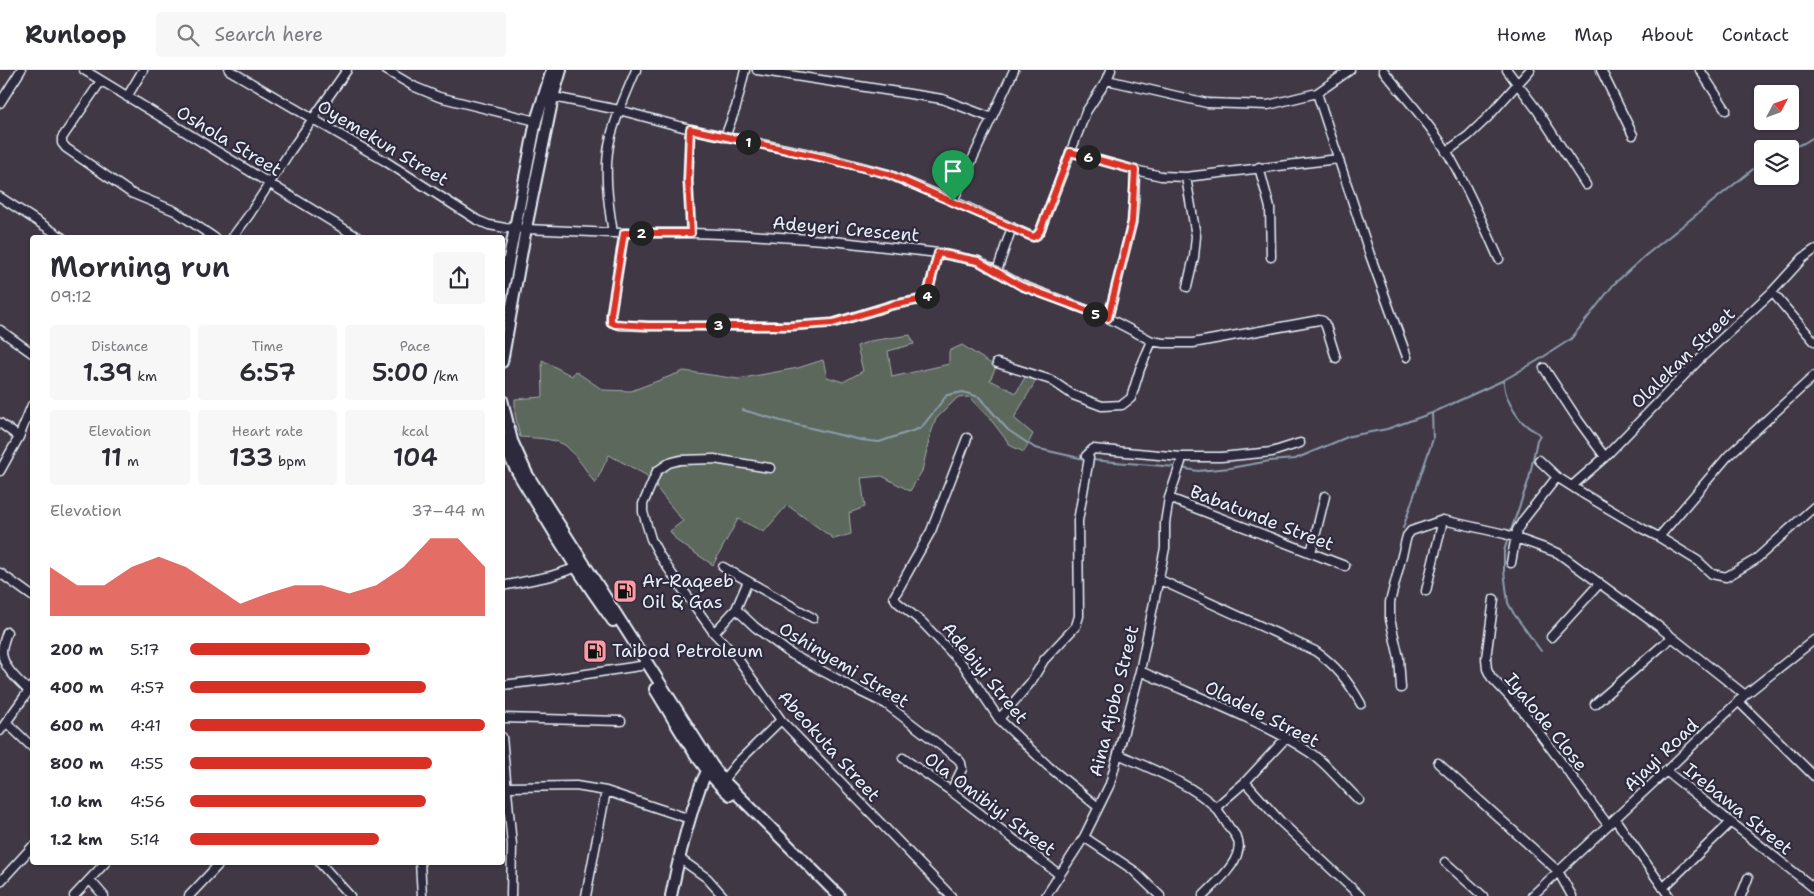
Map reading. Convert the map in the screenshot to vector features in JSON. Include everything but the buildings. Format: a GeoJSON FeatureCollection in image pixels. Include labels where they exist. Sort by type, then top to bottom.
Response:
{"type":"FeatureCollection","features":[{"type":"Feature","properties":{"kind":"main road"},"geometry":{"type":"LineString","coordinates":[[505,341],[536,121],[552,70]]}},
{"type":"Feature","properties":{"kind":"main road"},"geometry":{"type":"LineString","coordinates":[[505,283],[561,70]]}},
{"type":"Feature","properties":{"kind":"main road"},"geometry":{"type":"LineString","coordinates":[[505,412],[512,441],[527,474],[690,733],[710,768]]}},
{"type":"Feature","properties":{"kind":"main road"},"geometry":{"type":"LineString","coordinates":[[505,445],[518,473],[575,568],[614,623],[640,666],[710,768],[738,802],[831,896]]}},
{"type":"Feature","properties":{"kind":"main road"},"geometry":{"type":"LineString","coordinates":[[671,896],[679,858],[700,785],[710,768]]}},
{"type":"Feature","properties":{"kind":"main road"},"geometry":{"type":"LineString","coordinates":[[721,783],[839,896]]}},
{"type":"Feature","properties":{"kind":"street"},"geometry":{"type":"LineString","coordinates":[[0,103],[21,70]]}},
{"type":"Feature","properties":{"kind":"street","name":"Oshola Street"},"geometry":{"type":"LineString","coordinates":[[84,70],[354,235]]}},
{"type":"Feature","properties":{"kind":"street"},"geometry":{"type":"LineString","coordinates":[[126,97],[142,70]]}},
{"type":"Feature","properties":{"kind":"street","name":"Oyemekun Street"},"geometry":{"type":"LineString","coordinates":[[229,70],[400,170],[477,220],[505,228],[521,227]]}},
{"type":"Feature","properties":{"kind":"street"},"geometry":{"type":"LineString","coordinates":[[234,235],[347,70]]}},
{"type":"Feature","properties":{"kind":"street"},"geometry":{"type":"LineString","coordinates":[[386,70],[415,88],[439,97],[536,121]]}},
{"type":"Feature","properties":{"kind":"street"},"geometry":{"type":"LineString","coordinates":[[613,233],[609,203],[608,165],[611,137],[619,110],[636,70]]}},
{"type":"Feature","properties":{"kind":"street"},"geometry":{"type":"LineString","coordinates":[[725,137],[739,99],[745,70]]}},
{"type":"Feature","properties":{"kind":"street"},"geometry":{"type":"LineString","coordinates":[[757,70],[942,99],[992,118]]}},
{"type":"Feature","properties":{"kind":"street"},"geometry":{"type":"LineString","coordinates":[[953,201],[1014,70]]}},
{"type":"Feature","properties":{"kind":"street"},"geometry":{"type":"LineString","coordinates":[[553,97],[619,110],[690,129],[888,174],[1033,237],[1037,235],[1086,112],[1107,80],[1110,70]]}},
{"type":"Feature","properties":{"kind":"street"},"geometry":{"type":"LineString","coordinates":[[1107,80],[1207,103],[1268,105],[1317,93],[1350,70]]}},
{"type":"Feature","properties":{"kind":"street"},"geometry":{"type":"LineString","coordinates":[[1383,70],[1430,128],[1446,152],[1472,199],[1499,259]]}},
{"type":"Feature","properties":{"kind":"street"},"geometry":{"type":"LineString","coordinates":[[1507,70],[1518,83],[1586,185]]}},
{"type":"Feature","properties":{"kind":"street"},"geometry":{"type":"LineString","coordinates":[[1446,152],[1468,136],[1487,118],[1530,70]]}},
{"type":"Feature","properties":{"kind":"street"},"geometry":{"type":"LineString","coordinates":[[1600,70],[1633,135]]}},
{"type":"Feature","properties":{"kind":"street"},"geometry":{"type":"LineString","coordinates":[[1700,70],[1726,110]]}},
{"type":"Feature","properties":{"kind":"street"},"geometry":{"type":"LineString","coordinates":[[101,81],[62,138],[62,144],[131,193],[175,211],[211,235]]}},
{"type":"Feature","properties":{"kind":"street"},"geometry":{"type":"LineString","coordinates":[[1317,93],[1407,357]]}},
{"type":"Feature","properties":{"kind":"street"},"geometry":{"type":"LineString","coordinates":[[690,129],[688,181],[691,233]]}},
{"type":"Feature","properties":{"kind":"street"},"geometry":{"type":"LineString","coordinates":[[1070,152],[1161,176],[1186,176],[1338,159]]}},
{"type":"Feature","properties":{"kind":"street"},"geometry":{"type":"LineString","coordinates":[[1259,167],[1270,208],[1271,257]]}},
{"type":"Feature","properties":{"kind":"street"},"geometry":{"type":"LineString","coordinates":[[1108,318],[1132,222],[1135,170]]}},
{"type":"Feature","properties":{"kind":"street"},"geometry":{"type":"LineString","coordinates":[[1186,176],[1196,236],[1194,257],[1187,287]]}},
{"type":"Feature","properties":{"kind":"street"},"geometry":{"type":"LineString","coordinates":[[0,197],[58,235]]}},
{"type":"Feature","properties":{"kind":"street","name":"Adeyeri Crescent"},"geometry":{"type":"LineString","coordinates":[[521,227],[613,233],[691,233],[824,240],[938,253],[978,261],[1021,286],[1108,318],[1152,341],[1163,343],[1193,343],[1318,320],[1323,321],[1336,358]]}},
{"type":"Feature","properties":{"kind":"street"},"geometry":{"type":"LineString","coordinates":[[997,271],[1012,227]]}},
{"type":"Feature","properties":{"kind":"street"},"geometry":{"type":"LineString","coordinates":[[624,233],[611,314],[611,322],[620,325],[790,326],[840,322],[892,305],[924,299],[928,293],[938,253]]}},
{"type":"Feature","properties":{"kind":"street","name":"Olalekan Street"},"geometry":{"type":"LineString","coordinates":[[1572,486],[1605,457],[1701,358],[1772,292],[1803,258],[1814,250]]}},
{"type":"Feature","properties":{"kind":"street"},"geometry":{"type":"LineString","coordinates":[[1772,292],[1814,341]]}},
{"type":"Feature","properties":{"kind":"street"},"geometry":{"type":"LineString","coordinates":[[0,330],[30,352]]}},
{"type":"Feature","properties":{"kind":"street"},"geometry":{"type":"LineString","coordinates":[[997,363],[1051,380],[1073,395],[1102,406],[1122,405],[1131,398],[1152,341]]}},
{"type":"Feature","properties":{"kind":"street"},"geometry":{"type":"LineString","coordinates":[[1544,368],[1605,457]]}},
{"type":"Feature","properties":{"kind":"street"},"geometry":{"type":"LineString","coordinates":[[1659,537],[1728,456],[1814,376]]}},
{"type":"Feature","properties":{"kind":"street"},"geometry":{"type":"LineString","coordinates":[[0,471],[30,409]]}},
{"type":"Feature","properties":{"kind":"street"},"geometry":{"type":"LineString","coordinates":[[0,423],[18,437]]}},
{"type":"Feature","properties":{"kind":"street","name":"Adebiyi Street"},"geometry":{"type":"LineString","coordinates":[[968,438],[931,531],[894,597],[897,602],[922,622],[964,666],[999,719],[1048,766],[1098,807]]}},
{"type":"Feature","properties":{"kind":"street"},"geometry":{"type":"LineString","coordinates":[[999,719],[1032,682],[1044,660],[1076,626],[1079,616],[1078,521],[1088,457],[1093,449],[1181,460],[1272,452],[1300,443]]}},
{"type":"Feature","properties":{"kind":"street","name":"Abeokuta Street"},"geometry":{"type":"LineString","coordinates":[[770,468],[714,459],[680,460],[669,463],[657,471],[643,504],[643,512],[651,539],[660,556],[714,633],[736,656],[781,720],[951,896]]}},
{"type":"Feature","properties":{"kind":"street","name":"Aina Ajobo Street"},"geometry":{"type":"LineString","coordinates":[[1046,896],[1084,836],[1110,784],[1140,672],[1165,548],[1165,523],[1169,498],[1181,460]]}},
{"type":"Feature","properties":{"kind":"street"},"geometry":{"type":"LineString","coordinates":[[1539,460],[1558,477],[1698,561],[1712,574],[1726,577],[1755,560],[1814,507]]}},
{"type":"Feature","properties":{"kind":"street"},"geometry":{"type":"LineString","coordinates":[[1510,536],[1517,530],[1558,477]]}},
{"type":"Feature","properties":{"kind":"street"},"geometry":{"type":"LineString","coordinates":[[1311,553],[1325,496]]}},
{"type":"Feature","properties":{"kind":"street","name":"Babatunde Street"},"geometry":{"type":"LineString","coordinates":[[1169,498],[1345,566]]}},
{"type":"Feature","properties":{"kind":"street"},"geometry":{"type":"LineString","coordinates":[[1426,591],[1443,520]]}},
{"type":"Feature","properties":{"kind":"street"},"geometry":{"type":"LineString","coordinates":[[1401,688],[1400,664],[1390,620],[1390,602],[1407,536],[1411,531],[1443,520],[1510,536],[1558,553],[1672,637],[1745,695]]}},
{"type":"Feature","properties":{"kind":"street"},"geometry":{"type":"LineString","coordinates":[[1510,536],[1511,563]]}},
{"type":"Feature","properties":{"kind":"street"},"geometry":{"type":"LineString","coordinates":[[723,567],[813,618]]}},
{"type":"Feature","properties":{"kind":"street"},"geometry":{"type":"LineString","coordinates":[[505,585],[551,576],[575,568]]}},
{"type":"Feature","properties":{"kind":"street"},"geometry":{"type":"LineString","coordinates":[[0,574],[30,595]]}},
{"type":"Feature","properties":{"kind":"street"},"geometry":{"type":"LineString","coordinates":[[1158,579],[1315,651],[1341,673],[1361,704]]}},
{"type":"Feature","properties":{"kind":"street"},"geometry":{"type":"LineString","coordinates":[[714,633],[736,609],[748,581]]}},
{"type":"Feature","properties":{"kind":"street"},"geometry":{"type":"LineString","coordinates":[[1551,637],[1599,584]]}},
{"type":"Feature","properties":{"kind":"street","name":"Iyalode Close"},"geometry":{"type":"LineString","coordinates":[[1494,598],[1486,658],[1487,669],[1491,678],[1523,712],[1608,825]]}},
{"type":"Feature","properties":{"kind":"street","name":"Oshinyemi Street"},"geometry":{"type":"LineString","coordinates":[[736,609],[755,627],[790,654],[886,704],[958,759],[962,769],[951,791]]}},
{"type":"Feature","properties":{"kind":"street"},"geometry":{"type":"LineString","coordinates":[[7,632],[2,651],[5,663],[12,674],[30,687]]}},
{"type":"Feature","properties":{"kind":"street"},"geometry":{"type":"LineString","coordinates":[[1594,704],[1672,637]]}},
{"type":"Feature","properties":{"kind":"street","name":"Ajayi Road"},"geometry":{"type":"LineString","coordinates":[[1532,896],[1738,701],[1814,641]]}},
{"type":"Feature","properties":{"kind":"street"},"geometry":{"type":"LineString","coordinates":[[505,685],[640,666]]}},
{"type":"Feature","properties":{"kind":"street","name":"Oladele Street"},"geometry":{"type":"LineString","coordinates":[[1140,672],[1251,720],[1307,750],[1320,760],[1359,800]]}},
{"type":"Feature","properties":{"kind":"street"},"geometry":{"type":"LineString","coordinates":[[0,731],[30,689]]}},
{"type":"Feature","properties":{"kind":"street"},"geometry":{"type":"LineString","coordinates":[[1738,701],[1814,776]]}},
{"type":"Feature","properties":{"kind":"street"},"geometry":{"type":"LineString","coordinates":[[505,718],[621,721]]}},
{"type":"Feature","properties":{"kind":"street"},"geometry":{"type":"LineString","coordinates":[[721,783],[781,720]]}},
{"type":"Feature","properties":{"kind":"street"},"geometry":{"type":"LineString","coordinates":[[7,723],[30,745]]}},
{"type":"Feature","properties":{"kind":"street"},"geometry":{"type":"LineString","coordinates":[[1216,808],[1245,782],[1285,739]]}},
{"type":"Feature","properties":{"kind":"street"},"geometry":{"type":"LineString","coordinates":[[1118,754],[1176,780],[1216,808],[1237,837],[1239,844],[1238,852],[1219,881],[1203,896]]}},
{"type":"Feature","properties":{"kind":"street","name":"Ola Omibiyi Street"},"geometry":{"type":"LineString","coordinates":[[903,758],[951,791],[1060,875]]}},
{"type":"Feature","properties":{"kind":"street"},"geometry":{"type":"LineString","coordinates":[[505,762],[512,845],[511,896]]}},
{"type":"Feature","properties":{"kind":"street"},"geometry":{"type":"LineString","coordinates":[[1438,763],[1558,872],[1572,896]]}},
{"type":"Feature","properties":{"kind":"street","name":"Irebawa Street"},"geometry":{"type":"LineString","coordinates":[[1666,771],[1813,888]]}},
{"type":"Feature","properties":{"kind":"street"},"geometry":{"type":"LineString","coordinates":[[1245,782],[1280,821],[1360,896]]}},
{"type":"Feature","properties":{"kind":"street"},"geometry":{"type":"LineString","coordinates":[[508,787],[576,786],[606,791],[690,819]]}},
{"type":"Feature","properties":{"kind":"street"},"geometry":{"type":"LineString","coordinates":[[586,896],[606,791]]}},
{"type":"Feature","properties":{"kind":"street"},"geometry":{"type":"LineString","coordinates":[[1615,819],[1669,896]]}},
{"type":"Feature","properties":{"kind":"street"},"geometry":{"type":"LineString","coordinates":[[1663,888],[1730,823]]}},
{"type":"Feature","properties":{"kind":"street"},"geometry":{"type":"LineString","coordinates":[[1084,836],[1133,870],[1160,896]]}},
{"type":"Feature","properties":{"kind":"street"},"geometry":{"type":"LineString","coordinates":[[0,882],[30,849]]}},
{"type":"Feature","properties":{"kind":"street"},"geometry":{"type":"LineString","coordinates":[[679,858],[707,878],[723,896]]}},
{"type":"Feature","properties":{"kind":"street"},"geometry":{"type":"LineString","coordinates":[[1445,862],[1483,896]]}},
{"type":"Feature","properties":{"kind":"street"},"geometry":{"type":"LineString","coordinates":[[74,896],[103,865]]}},
{"type":"Feature","properties":{"kind":"street"},"geometry":{"type":"LineString","coordinates":[[189,896],[218,865]]}},
{"type":"Feature","properties":{"kind":"street"},"geometry":{"type":"LineString","coordinates":[[323,865],[350,896]]}},
{"type":"Feature","properties":{"kind":"street"},"geometry":{"type":"LineString","coordinates":[[420,865],[422,896]]}},
{"type":"Feature","properties":{"kind":"street"},"geometry":{"type":"LineString","coordinates":[[1741,896],[1748,878]]}},
{"type":"Feature","properties":{"kind":"street"},"geometry":{"type":"LineString","coordinates":[[90,880],[104,896]]}},
{"type":"Feature","properties":{"kind":"street"},"geometry":{"type":"LineString","coordinates":[[1808,896],[1813,888]]}},
{"type":"Feature","properties":{"kind":"green space"},"geometry":{"type":"Polygon","coordinates":[[[910,335],[914,344],[888,351],[892,377],[949,364],[949,351],[962,345],[996,367],[990,380],[1016,393],[1028,372],[1038,377],[1014,418],[1033,434],[1024,452],[1011,446],[991,420],[969,397],[957,398],[936,419],[922,471],[910,491],[882,476],[861,478],[865,507],[849,513],[851,534],[834,539],[787,505],[764,532],[738,519],[713,565],[677,541],[670,531],[683,521],[646,475],[609,455],[595,484],[576,456],[563,444],[548,439],[520,437],[515,414],[515,399],[543,397],[542,360],[572,376],[575,371],[603,390],[631,391],[684,371],[738,379],[798,368],[823,360],[827,377],[843,382],[863,371],[857,346],[870,341],[910,335]]]}},
{"type":"Feature","properties":{"kind":"waterway"},"geometry":{"type":"LineString","coordinates":[[1799,145],[1814,137]]}},
{"type":"Feature","properties":{"kind":"waterway"},"geometry":{"type":"LineString","coordinates":[[1181,468],[1198,471],[1295,459],[1350,436],[1387,429],[1432,413],[1504,380],[1571,339],[1614,284],[1646,255],[1754,168]]}},
{"type":"Feature","properties":{"kind":"waterway"},"geometry":{"type":"LineString","coordinates":[[1504,380],[1505,392],[1514,411],[1523,422],[1540,435],[1537,440],[1529,479],[1510,533]]}},
{"type":"Feature","properties":{"kind":"waterway"},"geometry":{"type":"LineString","coordinates":[[743,410],[861,440],[879,442],[921,428],[947,395],[963,392],[979,397],[1008,430],[1035,448],[1084,459]]}},
{"type":"Feature","properties":{"kind":"waterway"},"geometry":{"type":"LineString","coordinates":[[1403,528],[1433,439],[1432,413]]}},
{"type":"Feature","properties":{"kind":"waterway"},"geometry":{"type":"LineString","coordinates":[[1091,460],[1176,467]]}},
{"type":"Feature","properties":{"kind":"waterway"},"geometry":{"type":"LineString","coordinates":[[1508,538],[1504,551],[1504,571],[1508,603],[1541,651]]}},
{"type":"Feature","properties":{"kind":"place","name":"Ar-Raqeeb Oil & Gas"},"geometry":{"type":"Point","coordinates":[625,591]}},
{"type":"Feature","properties":{"kind":"place","name":"Taibod Petroleum"},"geometry":{"type":"Point","coordinates":[595,651]}},
{"type":"Feature","properties":{"kind":"route"},"geometry":{"type":"LineString","coordinates":[[690,129],[888,174],[953,201],[1033,237],[1040,231],[1070,152],[1135,170],[1132,222],[1108,318],[1021,286],[978,261],[938,253],[928,293],[924,299],[892,305],[840,322],[790,326],[648,326],[620,325],[611,322],[624,233],[691,233],[688,181],[690,129]]}}]}
